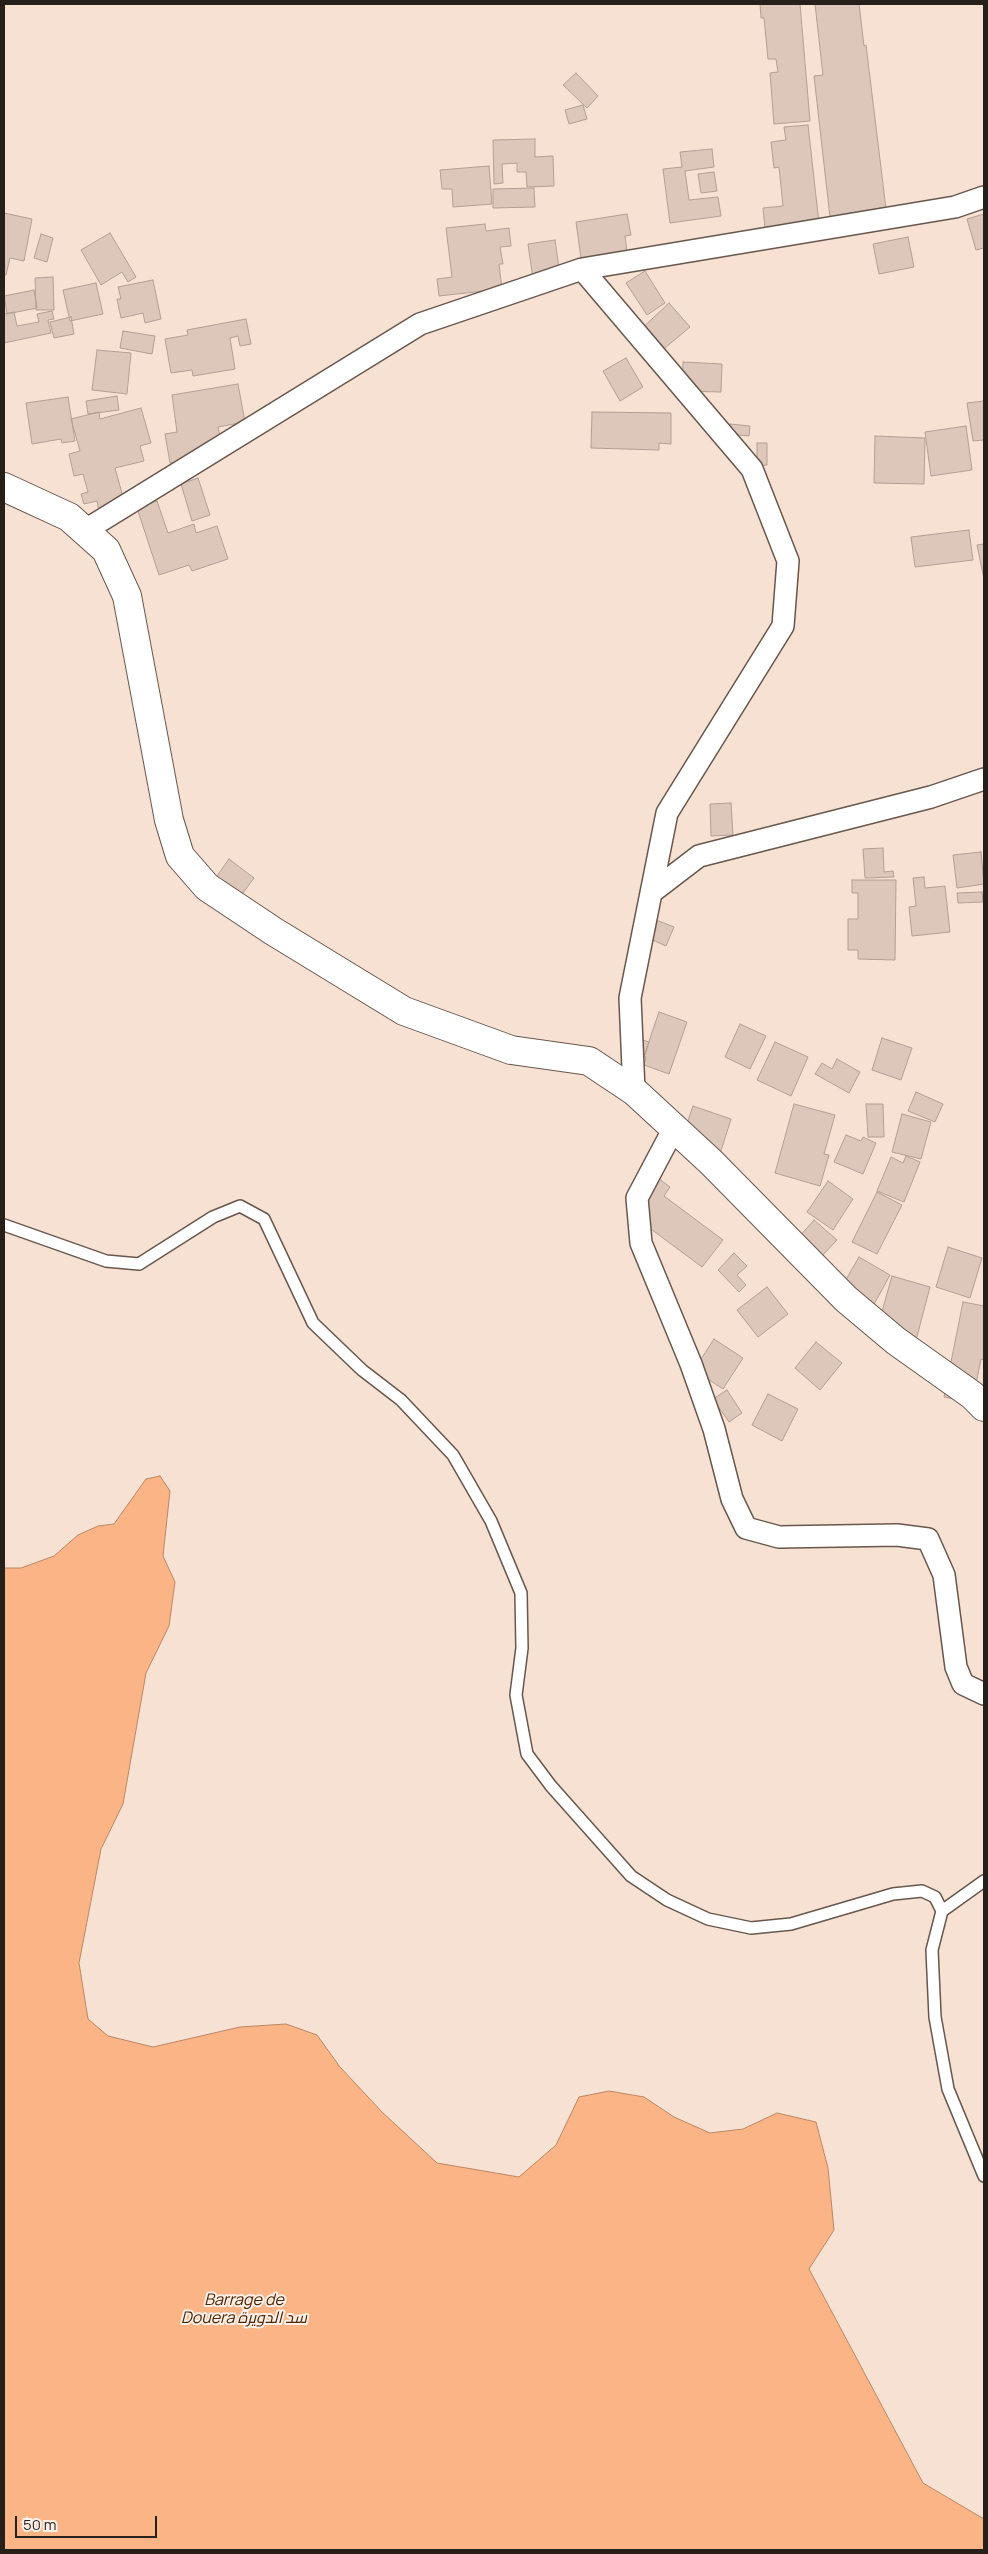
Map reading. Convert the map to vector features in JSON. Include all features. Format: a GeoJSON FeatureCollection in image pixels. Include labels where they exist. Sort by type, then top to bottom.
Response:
{"type":"FeatureCollection","features":[{"type":"Feature","properties":{"kind":"street"},"geometry":{"type":"LineString","coordinates":[[84,531],[420,324],[582,269],[955,207],[984,197]]}},
{"type":"Feature","properties":{"kind":"street"},"geometry":{"type":"LineString","coordinates":[[582,269],[752,469],[788,561],[783,626],[667,813],[630,998],[634,1091]]}},
{"type":"Feature","properties":{"kind":"street"},"geometry":{"type":"LineString","coordinates":[[4,487],[69,517],[106,550],[127,596],[169,820],[180,856],[207,887],[273,932],[404,1011],[511,1050],[589,1061],[634,1091],[711,1162],[846,1299],[896,1341],[972,1395],[984,1407]]}},
{"type":"Feature","properties":{"kind":"street"},"geometry":{"type":"LineString","coordinates":[[652,892],[699,856],[931,797],[984,779]]}},
{"type":"Feature","properties":{"kind":"street"},"geometry":{"type":"LineString","coordinates":[[674,1128],[637,1198],[641,1243],[692,1364],[714,1430],[732,1499],[746,1528],[779,1536],[897,1535],[928,1539],[944,1576],[956,1667],[963,1684],[984,1694]]}},
{"type":"Feature","properties":{"kind":"lane"},"geometry":{"type":"LineString","coordinates":[[4,1225],[106,1260],[139,1264],[212,1217],[240,1206],[264,1219],[313,1322],[362,1370],[401,1400],[453,1456],[491,1521],[521,1593],[522,1648],[516,1695],[527,1754],[551,1786],[630,1876],[667,1900],[708,1919],[751,1928],[791,1924],[893,1894],[922,1891],[935,1897],[942,1911]]}},
{"type":"Feature","properties":{"kind":"lane"},"geometry":{"type":"LineString","coordinates":[[984,1881],[942,1911],[932,1950],[935,2017],[948,2089],[984,2176]]}},
{"type":"Feature","properties":{"kind":"water","name":"Barrage de Douera سد الدويرة"},"geometry":{"type":"Polygon","coordinates":[[[160,1476],[170,1491],[163,1556],[175,1582],[169,1626],[146,1673],[123,1804],[101,1849],[79,1963],[88,2019],[108,2036],[153,2047],[240,2027],[286,2024],[317,2035],[340,2067],[382,2112],[437,2163],[519,2177],[556,2145],[579,2097],[609,2091],[644,2097],[674,2117],[710,2133],[743,2129],[777,2113],[816,2122],[828,2168],[834,2230],[809,2269],[923,2483],[984,2519],[984,2550],[4,2550],[4,1568],[21,1568],[54,1556],[78,1535],[98,1526],[114,1524],[146,1479],[160,1476]]]}},
{"type":"Feature","properties":{"kind":"building"},"geometry":{"type":"Polygon","coordinates":[[[760,4],[800,4],[810,121],[774,124],[770,73],[778,72],[776,59],[768,59],[764,18],[761,18],[760,4]]]}},
{"type":"Feature","properties":{"kind":"building"},"geometry":{"type":"Polygon","coordinates":[[[815,4],[859,4],[864,46],[866,45],[887,217],[831,226],[814,76],[823,75],[815,4]]]}},
{"type":"Feature","properties":{"kind":"building"},"geometry":{"type":"Polygon","coordinates":[[[576,73],[598,96],[587,108],[563,85],[576,73]]]}},
{"type":"Feature","properties":{"kind":"building"},"geometry":{"type":"Polygon","coordinates":[[[583,105],[587,119],[569,124],[565,110],[583,105]]]}},
{"type":"Feature","properties":{"kind":"building"},"geometry":{"type":"Polygon","coordinates":[[[808,125],[820,232],[766,238],[763,208],[783,206],[779,167],[774,168],[771,142],[786,140],[784,127],[808,125]]]}},
{"type":"Feature","properties":{"kind":"building"},"geometry":{"type":"Polygon","coordinates":[[[535,139],[535,157],[553,156],[554,186],[527,187],[526,172],[517,172],[517,163],[502,164],[503,183],[494,184],[493,140],[535,139]]]}},
{"type":"Feature","properties":{"kind":"building"},"geometry":{"type":"Polygon","coordinates":[[[712,149],[714,167],[685,171],[689,200],[718,197],[721,216],[670,223],[663,169],[682,167],[680,152],[712,149]]]}},
{"type":"Feature","properties":{"kind":"building"},"geometry":{"type":"Polygon","coordinates":[[[489,166],[492,204],[453,207],[452,189],[442,189],[440,170],[489,166]]]}},
{"type":"Feature","properties":{"kind":"building"},"geometry":{"type":"Polygon","coordinates":[[[714,172],[717,191],[701,193],[698,174],[714,172]]]}},
{"type":"Feature","properties":{"kind":"building"},"geometry":{"type":"Polygon","coordinates":[[[534,188],[535,207],[493,208],[493,189],[534,188]]]}},
{"type":"Feature","properties":{"kind":"building"},"geometry":{"type":"Polygon","coordinates":[[[4,213],[32,219],[24,261],[10,258],[6,275],[4,275],[4,213]]]}},
{"type":"Feature","properties":{"kind":"building"},"geometry":{"type":"Polygon","coordinates":[[[627,214],[631,235],[625,236],[627,251],[599,255],[600,262],[582,265],[576,222],[627,214]]]}},
{"type":"Feature","properties":{"kind":"building"},"geometry":{"type":"Polygon","coordinates":[[[984,214],[984,248],[976,250],[967,219],[984,214]]]}},
{"type":"Feature","properties":{"kind":"building"},"geometry":{"type":"Polygon","coordinates":[[[485,224],[486,231],[509,228],[511,246],[500,247],[503,264],[499,264],[502,289],[439,296],[437,279],[452,277],[446,228],[485,224]]]}},
{"type":"Feature","properties":{"kind":"building"},"geometry":{"type":"Polygon","coordinates":[[[110,233],[136,277],[128,282],[122,272],[101,285],[81,250],[110,233]]]}},
{"type":"Feature","properties":{"kind":"building"},"geometry":{"type":"Polygon","coordinates":[[[41,234],[53,238],[47,262],[34,258],[41,234]]]}},
{"type":"Feature","properties":{"kind":"building"},"geometry":{"type":"Polygon","coordinates":[[[908,237],[914,267],[879,274],[873,244],[908,237]]]}},
{"type":"Feature","properties":{"kind":"building"},"geometry":{"type":"Polygon","coordinates":[[[555,240],[560,275],[533,279],[528,244],[555,240]]]}},
{"type":"Feature","properties":{"kind":"building"},"geometry":{"type":"Polygon","coordinates":[[[645,271],[665,303],[647,315],[626,283],[645,271]]]}},
{"type":"Feature","properties":{"kind":"building"},"geometry":{"type":"Polygon","coordinates":[[[53,277],[54,310],[36,310],[35,278],[53,277]]]}},
{"type":"Feature","properties":{"kind":"building"},"geometry":{"type":"Polygon","coordinates":[[[153,280],[161,319],[145,323],[143,313],[121,318],[117,299],[121,299],[118,287],[153,280]]]}},
{"type":"Feature","properties":{"kind":"building"},"geometry":{"type":"Polygon","coordinates":[[[96,283],[103,314],[70,321],[63,290],[96,283]]]}},
{"type":"Feature","properties":{"kind":"building"},"geometry":{"type":"Polygon","coordinates":[[[34,290],[37,308],[7,314],[4,296],[34,290]]]}},
{"type":"Feature","properties":{"kind":"building"},"geometry":{"type":"Polygon","coordinates":[[[669,303],[690,327],[653,358],[634,336],[669,303]]]}},
{"type":"Feature","properties":{"kind":"building"},"geometry":{"type":"Polygon","coordinates":[[[52,311],[54,319],[48,320],[51,333],[4,343],[4,314],[14,312],[17,326],[39,322],[37,314],[52,311]]]}},
{"type":"Feature","properties":{"kind":"building"},"geometry":{"type":"Polygon","coordinates":[[[71,317],[74,334],[54,338],[50,322],[71,317]]]}},
{"type":"Feature","properties":{"kind":"building"},"geometry":{"type":"Polygon","coordinates":[[[246,319],[251,344],[240,346],[238,336],[230,338],[235,369],[193,376],[192,370],[171,373],[165,339],[188,335],[187,330],[246,319]]]}},
{"type":"Feature","properties":{"kind":"building"},"geometry":{"type":"Polygon","coordinates":[[[123,331],[155,336],[152,354],[120,348],[123,331]]]}},
{"type":"Feature","properties":{"kind":"building"},"geometry":{"type":"Polygon","coordinates":[[[97,350],[131,353],[127,394],[92,390],[97,350]]]}},
{"type":"Feature","properties":{"kind":"building"},"geometry":{"type":"Polygon","coordinates":[[[626,358],[643,387],[620,401],[603,371],[626,358]]]}},
{"type":"Feature","properties":{"kind":"building"},"geometry":{"type":"Polygon","coordinates":[[[683,362],[722,364],[721,392],[682,391],[683,362]]]}},
{"type":"Feature","properties":{"kind":"building"},"geometry":{"type":"Polygon","coordinates":[[[238,384],[245,422],[218,427],[221,441],[209,457],[170,463],[165,434],[177,432],[172,395],[238,384]]]}},
{"type":"Feature","properties":{"kind":"building"},"geometry":{"type":"Polygon","coordinates":[[[117,396],[119,410],[88,414],[86,401],[117,396]]]}},
{"type":"Feature","properties":{"kind":"building"},"geometry":{"type":"Polygon","coordinates":[[[68,397],[75,441],[62,443],[61,439],[32,444],[26,403],[68,397]]]}},
{"type":"Feature","properties":{"kind":"building"},"geometry":{"type":"Polygon","coordinates":[[[984,401],[984,440],[973,441],[967,403],[984,401]]]}},
{"type":"Feature","properties":{"kind":"building"},"geometry":{"type":"Polygon","coordinates":[[[141,408],[151,443],[140,446],[144,461],[115,468],[125,504],[99,511],[97,501],[84,504],[81,494],[88,492],[83,474],[74,476],[69,454],[80,451],[71,419],[99,412],[100,419],[141,408]]]}},
{"type":"Feature","properties":{"kind":"building"},"geometry":{"type":"Polygon","coordinates":[[[592,412],[671,413],[671,444],[659,443],[659,450],[591,448],[592,412]]]}},
{"type":"Feature","properties":{"kind":"building"},"geometry":{"type":"Polygon","coordinates":[[[730,424],[750,426],[749,436],[729,434],[730,424]]]}},
{"type":"Feature","properties":{"kind":"building"},"geometry":{"type":"Polygon","coordinates":[[[966,426],[972,470],[931,476],[925,432],[966,426]]]}},
{"type":"Feature","properties":{"kind":"building"},"geometry":{"type":"Polygon","coordinates":[[[875,436],[925,438],[924,484],[874,483],[875,436]]]}},
{"type":"Feature","properties":{"kind":"building"},"geometry":{"type":"Polygon","coordinates":[[[757,443],[767,443],[767,465],[757,466],[757,443]]]}},
{"type":"Feature","properties":{"kind":"building"},"geometry":{"type":"Polygon","coordinates":[[[198,478],[210,515],[192,521],[181,484],[198,478]]]}},
{"type":"Feature","properties":{"kind":"building"},"geometry":{"type":"Polygon","coordinates":[[[157,501],[168,533],[194,524],[196,533],[217,526],[228,559],[192,571],[189,565],[159,575],[137,508],[157,501]]]}},
{"type":"Feature","properties":{"kind":"building"},"geometry":{"type":"Polygon","coordinates":[[[969,530],[973,560],[915,567],[911,537],[969,530]]]}},
{"type":"Feature","properties":{"kind":"building"},"geometry":{"type":"Polygon","coordinates":[[[984,544],[984,579],[977,545],[984,544]]]}},
{"type":"Feature","properties":{"kind":"building"},"geometry":{"type":"Polygon","coordinates":[[[731,803],[733,835],[711,836],[710,804],[731,803]]]}},
{"type":"Feature","properties":{"kind":"building"},"geometry":{"type":"Polygon","coordinates":[[[883,848],[884,872],[893,871],[894,877],[865,878],[863,849],[883,848]]]}},
{"type":"Feature","properties":{"kind":"building"},"geometry":{"type":"Polygon","coordinates":[[[981,852],[984,884],[957,888],[953,855],[981,852]]]}},
{"type":"Feature","properties":{"kind":"building"},"geometry":{"type":"Polygon","coordinates":[[[229,859],[254,878],[237,901],[212,883],[229,859]]]}},
{"type":"Feature","properties":{"kind":"building"},"geometry":{"type":"Polygon","coordinates":[[[924,877],[925,888],[945,886],[950,932],[912,936],[909,907],[916,906],[913,878],[924,877]]]}},
{"type":"Feature","properties":{"kind":"building"},"geometry":{"type":"Polygon","coordinates":[[[852,880],[896,880],[895,960],[858,959],[858,950],[848,950],[848,919],[858,919],[858,893],[852,893],[852,880]]]}},
{"type":"Feature","properties":{"kind":"building"},"geometry":{"type":"Polygon","coordinates":[[[982,892],[983,902],[958,903],[957,893],[982,892]]]}},
{"type":"Feature","properties":{"kind":"building"},"geometry":{"type":"Polygon","coordinates":[[[656,920],[674,927],[666,946],[648,938],[656,920]]]}},
{"type":"Feature","properties":{"kind":"building"},"geometry":{"type":"Polygon","coordinates":[[[659,1012],[687,1022],[669,1074],[644,1065],[646,1057],[644,1056],[659,1012]]]}},
{"type":"Feature","properties":{"kind":"building"},"geometry":{"type":"Polygon","coordinates":[[[740,1024],[766,1036],[750,1069],[725,1057],[740,1024]]]}},
{"type":"Feature","properties":{"kind":"building"},"geometry":{"type":"Polygon","coordinates":[[[882,1038],[912,1048],[901,1080],[872,1070],[882,1038]]]}},
{"type":"Feature","properties":{"kind":"building"},"geometry":{"type":"Polygon","coordinates":[[[640,1039],[649,1042],[645,1055],[636,1052],[640,1039]]]}},
{"type":"Feature","properties":{"kind":"building"},"geometry":{"type":"Polygon","coordinates":[[[775,1042],[808,1057],[791,1096],[757,1080],[775,1042]]]}},
{"type":"Feature","properties":{"kind":"building"},"geometry":{"type":"Polygon","coordinates":[[[837,1059],[860,1072],[849,1093],[815,1074],[822,1063],[832,1069],[837,1059]]]}},
{"type":"Feature","properties":{"kind":"building"},"geometry":{"type":"Polygon","coordinates":[[[916,1092],[943,1104],[935,1122],[908,1111],[916,1092]]]}},
{"type":"Feature","properties":{"kind":"building"},"geometry":{"type":"Polygon","coordinates":[[[794,1104],[835,1115],[824,1154],[829,1155],[820,1186],[775,1173],[794,1104]]]}},
{"type":"Feature","properties":{"kind":"building"},"geometry":{"type":"Polygon","coordinates":[[[866,1104],[883,1104],[884,1137],[868,1137],[866,1104]]]}},
{"type":"Feature","properties":{"kind":"building"},"geometry":{"type":"Polygon","coordinates":[[[693,1106],[731,1119],[720,1154],[681,1141],[693,1106]]]}},
{"type":"Feature","properties":{"kind":"building"},"geometry":{"type":"Polygon","coordinates":[[[902,1114],[931,1122],[921,1159],[892,1152],[902,1114]]]}},
{"type":"Feature","properties":{"kind":"building"},"geometry":{"type":"Polygon","coordinates":[[[846,1135],[861,1141],[863,1137],[876,1143],[863,1174],[834,1162],[846,1135]]]}},
{"type":"Feature","properties":{"kind":"building"},"geometry":{"type":"Polygon","coordinates":[[[906,1156],[920,1162],[904,1202],[877,1191],[891,1157],[903,1163],[906,1156]]]}},
{"type":"Feature","properties":{"kind":"building"},"geometry":{"type":"Polygon","coordinates":[[[658,1178],[670,1187],[664,1196],[723,1240],[702,1267],[632,1215],[658,1178]]]}},
{"type":"Feature","properties":{"kind":"building"},"geometry":{"type":"Polygon","coordinates":[[[828,1181],[853,1199],[833,1230],[807,1212],[828,1181]]]}},
{"type":"Feature","properties":{"kind":"building"},"geometry":{"type":"Polygon","coordinates":[[[877,1192],[902,1205],[877,1254],[852,1242],[877,1192]]]}},
{"type":"Feature","properties":{"kind":"building"},"geometry":{"type":"Polygon","coordinates":[[[814,1220],[837,1240],[821,1257],[799,1237],[814,1220]]]}},
{"type":"Feature","properties":{"kind":"building"},"geometry":{"type":"Polygon","coordinates":[[[948,1247],[982,1258],[970,1298],[936,1287],[948,1247]]]}},
{"type":"Feature","properties":{"kind":"building"},"geometry":{"type":"Polygon","coordinates":[[[734,1253],[747,1266],[737,1275],[746,1285],[739,1292],[718,1270],[734,1253]]]}},
{"type":"Feature","properties":{"kind":"building"},"geometry":{"type":"Polygon","coordinates":[[[859,1257],[890,1275],[872,1308],[840,1290],[859,1257]]]}},
{"type":"Feature","properties":{"kind":"building"},"geometry":{"type":"Polygon","coordinates":[[[892,1276],[930,1287],[915,1344],[876,1333],[892,1276]]]}},
{"type":"Feature","properties":{"kind":"building"},"geometry":{"type":"Polygon","coordinates":[[[767,1287],[788,1314],[758,1337],[737,1310],[767,1287]]]}},
{"type":"Feature","properties":{"kind":"building"},"geometry":{"type":"Polygon","coordinates":[[[963,1302],[984,1306],[984,1360],[981,1359],[972,1403],[944,1397],[963,1302]]]}},
{"type":"Feature","properties":{"kind":"building"},"geometry":{"type":"Polygon","coordinates":[[[714,1339],[743,1358],[723,1389],[694,1370],[714,1339]]]}},
{"type":"Feature","properties":{"kind":"building"},"geometry":{"type":"Polygon","coordinates":[[[816,1342],[842,1363],[820,1390],[795,1368],[816,1342]]]}},
{"type":"Feature","properties":{"kind":"building"},"geometry":{"type":"Polygon","coordinates":[[[727,1390],[742,1413],[729,1422],[713,1399],[727,1390]]]}},
{"type":"Feature","properties":{"kind":"building"},"geometry":{"type":"Polygon","coordinates":[[[768,1394],[798,1409],[782,1441],[752,1425],[768,1394]]]}}]}
